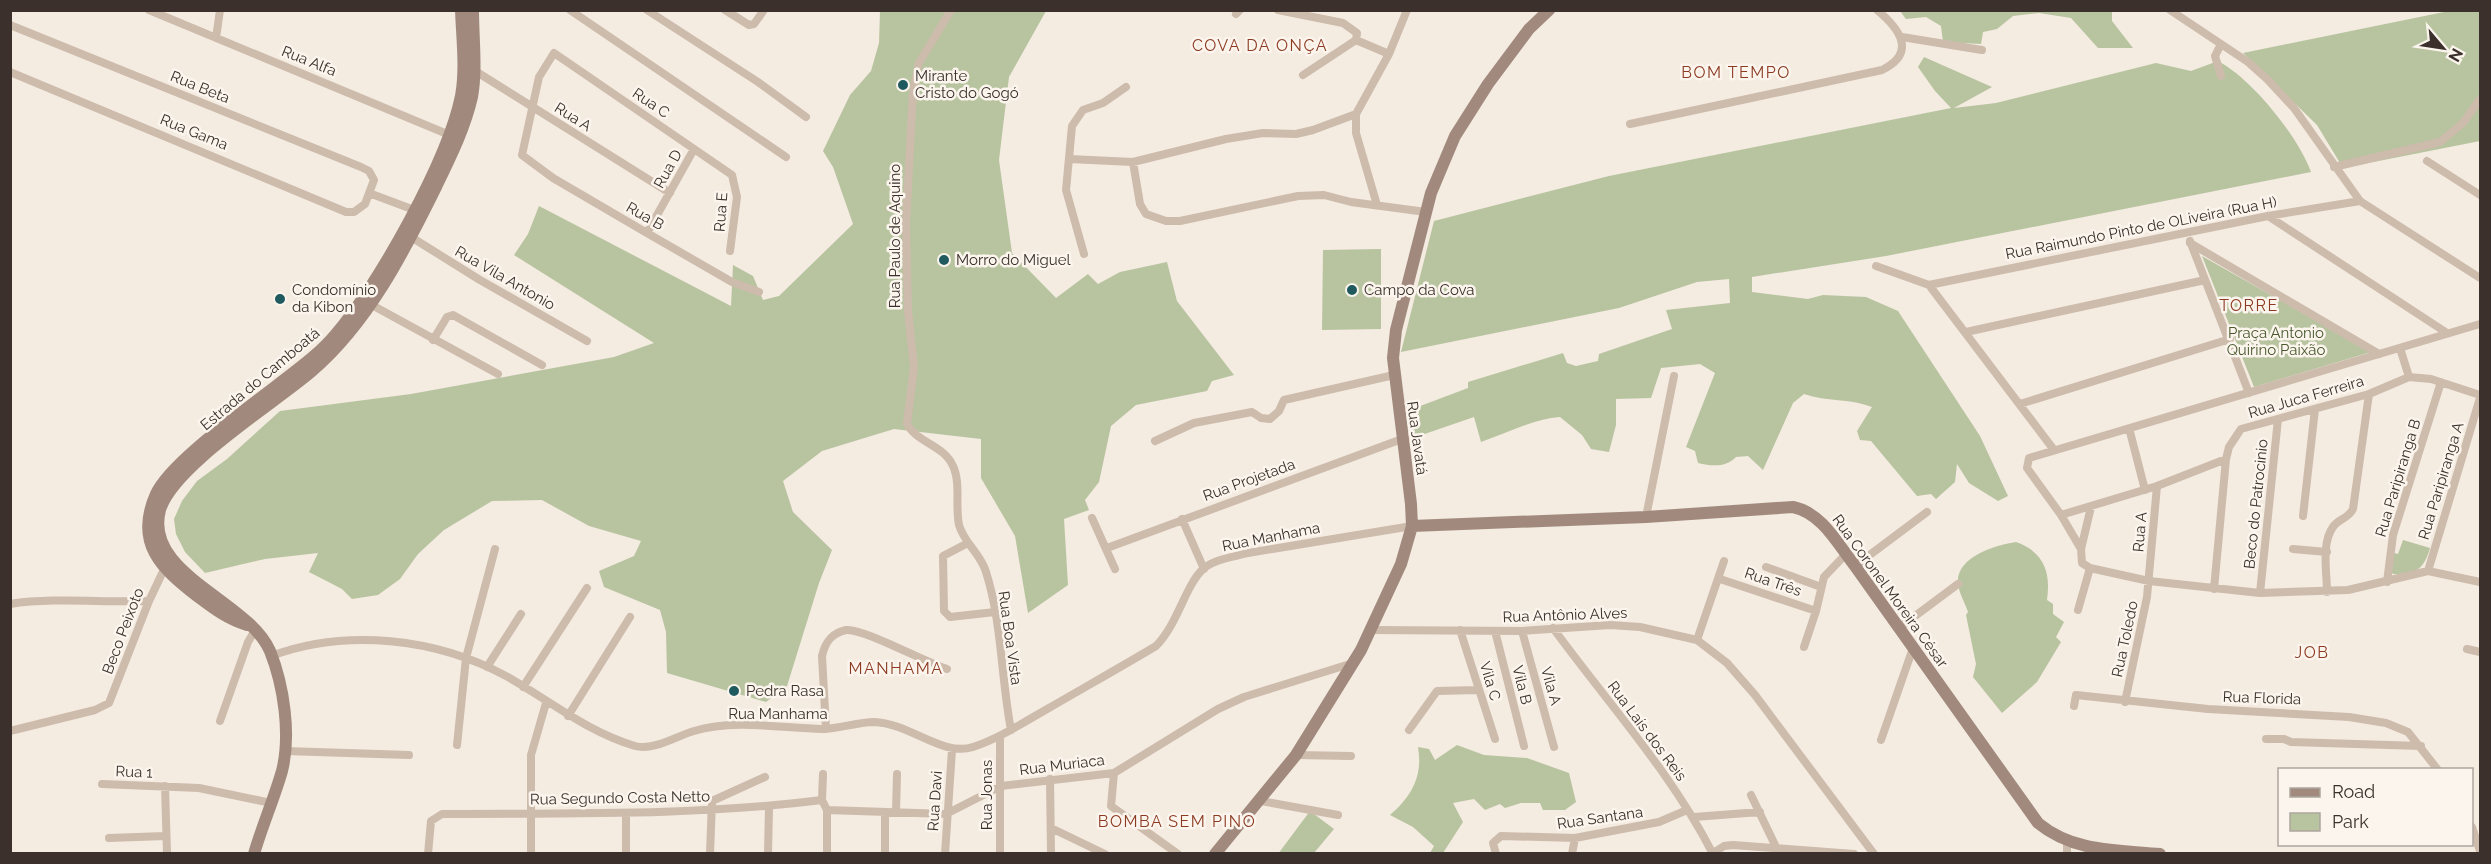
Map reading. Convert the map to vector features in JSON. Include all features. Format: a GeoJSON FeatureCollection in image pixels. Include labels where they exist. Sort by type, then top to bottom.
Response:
{"type":"FeatureCollection","features":[{"type":"Feature","properties":{"kind":"street","name":"Rua Alfa"},"geometry":{"type":"LineString","coordinates":[[149,10],[453,136]]}},
{"type":"Feature","properties":{"kind":"street"},"geometry":{"type":"LineString","coordinates":[[216,38],[220,10]]}},
{"type":"Feature","properties":{"kind":"street","name":"Estrada do Camboatá"},"geometry":{"type":"LineString","coordinates":[[453,136],[461,98],[461,10]]}},
{"type":"Feature","properties":{"kind":"street","name":"Estrada do Camboatá"},"geometry":{"type":"LineString","coordinates":[[164,568],[159,526],[160,510],[177,479],[335,335],[360,302],[418,212],[472,97],[473,10]]}},
{"type":"Feature","properties":{"kind":"street"},"geometry":{"type":"LineString","coordinates":[[570,10],[786,157]]}},
{"type":"Feature","properties":{"kind":"street"},"geometry":{"type":"LineString","coordinates":[[647,10],[758,81],[806,117]]}},
{"type":"Feature","properties":{"kind":"street"},"geometry":{"type":"LineString","coordinates":[[726,10],[749,25],[754,24],[764,10]]}},
{"type":"Feature","properties":{"kind":"street","name":"Rua Paulo de Aquino"},"geometry":{"type":"LineString","coordinates":[[943,452],[911,432],[907,424],[914,367],[908,311],[906,224],[913,92],[920,63],[951,10]]}},
{"type":"Feature","properties":{"kind":"street"},"geometry":{"type":"LineString","coordinates":[[1278,10],[1343,23],[1357,33],[1356,40],[1303,75]]}},
{"type":"Feature","properties":{"kind":"street"},"geometry":{"type":"LineString","coordinates":[[1377,205],[1356,133],[1356,114],[1389,54],[1407,10]]}},
{"type":"Feature","properties":{"kind":"street","name":"Rua Javatá"},"geometry":{"type":"LineString","coordinates":[[1215,854],[1261,801],[1296,755],[1353,663],[1401,564],[1412,526],[1394,375],[1396,330],[1426,212],[1441,164],[1455,136],[1488,84],[1529,29],[1549,10]]}},
{"type":"Feature","properties":{"kind":"street"},"geometry":{"type":"LineString","coordinates":[[1630,124],[1882,70],[1898,59],[1903,46],[1902,37],[1877,10]]}},
{"type":"Feature","properties":{"kind":"street"},"geometry":{"type":"LineString","coordinates":[[2170,10],[2254,68],[2294,108],[2360,201],[2481,278]]}},
{"type":"Feature","properties":{"kind":"street","name":"Rua Beta"},"geometry":{"type":"LineString","coordinates":[[10,25],[361,167],[369,171],[374,180],[369,193]]}},
{"type":"Feature","properties":{"kind":"street"},"geometry":{"type":"LineString","coordinates":[[1902,37],[1982,50]]}},
{"type":"Feature","properties":{"kind":"street"},"geometry":{"type":"LineString","coordinates":[[1356,40],[1389,54]]}},
{"type":"Feature","properties":{"kind":"street"},"geometry":{"type":"LineString","coordinates":[[2221,76],[2214,56],[2222,44]]}},
{"type":"Feature","properties":{"kind":"street","name":"Rua C"},"geometry":{"type":"LineString","coordinates":[[533,108],[539,77],[554,53],[732,175]]}},
{"type":"Feature","properties":{"kind":"street","name":"Rua A"},"geometry":{"type":"LineString","coordinates":[[462,62],[670,193]]}},
{"type":"Feature","properties":{"kind":"street","name":"Rua Gama"},"geometry":{"type":"LineString","coordinates":[[10,72],[336,208],[354,212],[365,204],[369,193]]}},
{"type":"Feature","properties":{"kind":"street"},"geometry":{"type":"LineString","coordinates":[[1084,254],[1066,190],[1070,136],[1076,117],[1083,110],[1103,104],[1126,87]]}},
{"type":"Feature","properties":{"kind":"street"},"geometry":{"type":"LineString","coordinates":[[2334,167],[2440,142],[2463,123],[2481,99]]}},
{"type":"Feature","properties":{"kind":"street","name":"Rua B"},"geometry":{"type":"LineString","coordinates":[[533,108],[522,155],[553,177],[647,233],[732,282],[759,292]]}},
{"type":"Feature","properties":{"kind":"street"},"geometry":{"type":"LineString","coordinates":[[1069,159],[1133,162],[1226,139],[1263,133],[1296,134],[1356,114]]}},
{"type":"Feature","properties":{"kind":"street","name":"Rua D"},"geometry":{"type":"LineString","coordinates":[[647,233],[694,149]]}},
{"type":"Feature","properties":{"kind":"street"},"geometry":{"type":"LineString","coordinates":[[2427,161],[2481,195]]}},
{"type":"Feature","properties":{"kind":"street"},"geometry":{"type":"LineString","coordinates":[[1133,162],[1140,204],[1146,214],[1166,221],[1180,221],[1298,196],[1324,195],[1426,212]]}},
{"type":"Feature","properties":{"kind":"street","name":"Rua E"},"geometry":{"type":"LineString","coordinates":[[730,251],[737,197],[732,175]]}},
{"type":"Feature","properties":{"kind":"street"},"geometry":{"type":"LineString","coordinates":[[369,193],[418,212]]}},
{"type":"Feature","properties":{"kind":"street","name":"Rua Raimundo Pinto de OLiveira (Rua H)"},"geometry":{"type":"LineString","coordinates":[[1929,285],[2268,216],[2360,201]]}},
{"type":"Feature","properties":{"kind":"street","name":"Estrada do Camboatá"},"geometry":{"type":"LineString","coordinates":[[252,412],[324,360],[347,336],[370,304],[411,237],[418,212]]}},
{"type":"Feature","properties":{"kind":"street"},"geometry":{"type":"LineString","coordinates":[[2268,216],[2447,333]]}},
{"type":"Feature","properties":{"kind":"street"},"geometry":{"type":"LineString","coordinates":[[2186,232],[2230,339],[2249,393]]}},
{"type":"Feature","properties":{"kind":"street","name":"Rua Vila Antonio"},"geometry":{"type":"LineString","coordinates":[[411,237],[480,280],[587,341]]}},
{"type":"Feature","properties":{"kind":"street"},"geometry":{"type":"LineString","coordinates":[[2190,243],[2379,354]]}},
{"type":"Feature","properties":{"kind":"street"},"geometry":{"type":"LineString","coordinates":[[1876,266],[1929,285],[2054,450]]}},
{"type":"Feature","properties":{"kind":"street"},"geometry":{"type":"LineString","coordinates":[[1966,332],[2205,280]]}},
{"type":"Feature","properties":{"kind":"street"},"geometry":{"type":"LineString","coordinates":[[370,304],[498,374]]}},
{"type":"Feature","properties":{"kind":"street"},"geometry":{"type":"LineString","coordinates":[[433,340],[447,317],[453,315],[542,366]]}},
{"type":"Feature","properties":{"kind":"street"},"geometry":{"type":"LineString","coordinates":[[2081,553],[2061,515],[2026,465],[2029,458],[2481,324]]}},
{"type":"Feature","properties":{"kind":"street"},"geometry":{"type":"LineString","coordinates":[[2020,404],[2230,339]]}},
{"type":"Feature","properties":{"kind":"street"},"geometry":{"type":"LineString","coordinates":[[2400,348],[2409,377],[2441,382],[2481,396]]}},
{"type":"Feature","properties":{"kind":"street"},"geometry":{"type":"LineString","coordinates":[[1155,441],[1194,423],[1252,412],[1261,418],[1270,419],[1279,411],[1284,400],[1394,375]]}},
{"type":"Feature","properties":{"kind":"street"},"geometry":{"type":"LineString","coordinates":[[1646,517],[1674,375]]}},
{"type":"Feature","properties":{"kind":"street","name":"Rua Juca Ferreira"},"geometry":{"type":"LineString","coordinates":[[2214,589],[2226,459],[2229,447],[2241,429],[2369,394],[2409,377]]}},
{"type":"Feature","properties":{"kind":"street","name":"Rua Paripiranga B"},"geometry":{"type":"LineString","coordinates":[[2387,582],[2393,535],[2441,382]]}},
{"type":"Feature","properties":{"kind":"street"},"geometry":{"type":"LineString","coordinates":[[2328,592],[2327,552],[2331,530],[2337,522],[2350,516],[2353,509],[2369,394]]}},
{"type":"Feature","properties":{"kind":"street","name":"Rua Paripiranga A"},"geometry":{"type":"LineString","coordinates":[[2428,571],[2481,396]]}},
{"type":"Feature","properties":{"kind":"street"},"geometry":{"type":"LineString","coordinates":[[2303,516],[2315,409]]}},
{"type":"Feature","properties":{"kind":"street","name":"Beco do Patrocinio"},"geometry":{"type":"LineString","coordinates":[[2260,593],[2278,419]]}},
{"type":"Feature","properties":{"kind":"street"},"geometry":{"type":"LineString","coordinates":[[2129,428],[2145,490]]}},
{"type":"Feature","properties":{"kind":"street","name":"Rua Projetada"},"geometry":{"type":"LineString","coordinates":[[1107,548],[1402,439]]}},
{"type":"Feature","properties":{"kind":"street","name":"Rua Boa Vista"},"geometry":{"type":"LineString","coordinates":[[943,452],[953,465],[955,473],[958,523],[986,572],[995,612],[1011,730]]}},
{"type":"Feature","properties":{"kind":"street"},"geometry":{"type":"LineString","coordinates":[[2061,515],[2157,486],[2226,459]]}},
{"type":"Feature","properties":{"kind":"street","name":"Rua A"},"geometry":{"type":"LineString","coordinates":[[2149,581],[2157,486]]}},
{"type":"Feature","properties":{"kind":"street","name":"Rua Coronel Moreira César"},"geometry":{"type":"LineString","coordinates":[[1412,526],[1646,517],[1793,507],[1814,515],[1855,566],[2026,809],[2067,848],[2095,848],[2160,854]]}},
{"type":"Feature","properties":{"kind":"street"},"geometry":{"type":"LineString","coordinates":[[2091,507],[2081,553],[2082,563],[2090,568],[2149,581],[2260,593],[2328,592],[2387,582],[2428,571],[2481,582]]}},
{"type":"Feature","properties":{"kind":"street"},"geometry":{"type":"LineString","coordinates":[[1855,566],[1927,512]]}},
{"type":"Feature","properties":{"kind":"street"},"geometry":{"type":"LineString","coordinates":[[1092,518],[1115,569]]}},
{"type":"Feature","properties":{"kind":"street"},"geometry":{"type":"LineString","coordinates":[[952,750],[974,747],[1000,736],[1156,646],[1175,623],[1193,583],[1203,569],[1182,519]]}},
{"type":"Feature","properties":{"kind":"street","name":"Rua Manhama"},"geometry":{"type":"LineString","coordinates":[[1203,569],[1222,560],[1248,553],[1412,526]]}},
{"type":"Feature","properties":{"kind":"street"},"geometry":{"type":"LineString","coordinates":[[968,543],[943,556],[944,611],[950,617],[961,618],[995,612]]}},
{"type":"Feature","properties":{"kind":"street"},"geometry":{"type":"LineString","coordinates":[[457,746],[466,658],[495,549]]}},
{"type":"Feature","properties":{"kind":"street"},"geometry":{"type":"LineString","coordinates":[[2293,549],[2327,552]]}},
{"type":"Feature","properties":{"kind":"street"},"geometry":{"type":"LineString","coordinates":[[1804,647],[1827,572],[1846,554]]}},
{"type":"Feature","properties":{"kind":"street"},"geometry":{"type":"LineString","coordinates":[[1697,640],[1720,579],[1724,561]]}},
{"type":"Feature","properties":{"kind":"street"},"geometry":{"type":"LineString","coordinates":[[1766,567],[1821,587]]}},
{"type":"Feature","properties":{"kind":"street"},"geometry":{"type":"LineString","coordinates":[[164,568],[237,612],[264,641],[271,656],[284,716],[285,751],[254,854]]}},
{"type":"Feature","properties":{"kind":"street","name":"Beco Peixoto"},"geometry":{"type":"LineString","coordinates":[[10,731],[95,710],[109,703],[164,568]]}},
{"type":"Feature","properties":{"kind":"street"},"geometry":{"type":"LineString","coordinates":[[2078,610],[2090,568]]}},
{"type":"Feature","properties":{"kind":"street","name":"Rua Três"},"geometry":{"type":"LineString","coordinates":[[1720,579],[1816,611]]}},
{"type":"Feature","properties":{"kind":"street","name":"Rua Toledo"},"geometry":{"type":"LineString","coordinates":[[2125,702],[2149,581]]}},
{"type":"Feature","properties":{"kind":"street"},"geometry":{"type":"LineString","coordinates":[[1899,628],[1958,584]]}},
{"type":"Feature","properties":{"kind":"street"},"geometry":{"type":"LineString","coordinates":[[523,687],[587,588]]}},
{"type":"Feature","properties":{"kind":"street"},"geometry":{"type":"LineString","coordinates":[[10,604],[46,600],[106,603],[149,601]]}},
{"type":"Feature","properties":{"kind":"street"},"geometry":{"type":"LineString","coordinates":[[487,667],[521,614]]}},
{"type":"Feature","properties":{"kind":"street"},"geometry":{"type":"LineString","coordinates":[[568,716],[630,617]]}},
{"type":"Feature","properties":{"kind":"street","name":"Rua Antônio Alves"},"geometry":{"type":"LineString","coordinates":[[1370,630],[1522,631],[1610,625],[1640,627],[1697,640],[1727,663],[1755,695],[1874,854]]}},
{"type":"Feature","properties":{"kind":"street"},"geometry":{"type":"LineString","coordinates":[[220,721],[251,628]]}},
{"type":"Feature","properties":{"kind":"street","name":"Rua Laís dos Reis"},"geometry":{"type":"LineString","coordinates":[[1553,628],[1694,817],[1713,853]]}},
{"type":"Feature","properties":{"kind":"street"},"geometry":{"type":"LineString","coordinates":[[826,729],[822,656],[824,645],[837,633],[847,630],[860,632],[926,663],[947,669]]}},
{"type":"Feature","properties":{"kind":"street","name":"Vila C"},"geometry":{"type":"LineString","coordinates":[[1461,630],[1494,739]]}},
{"type":"Feature","properties":{"kind":"street","name":"Vila B"},"geometry":{"type":"LineString","coordinates":[[1495,631],[1524,746]]}},
{"type":"Feature","properties":{"kind":"street","name":"Vila A"},"geometry":{"type":"LineString","coordinates":[[1522,631],[1554,747]]}},
{"type":"Feature","properties":{"kind":"street","name":"Rua Manhama"},"geometry":{"type":"LineString","coordinates":[[271,656],[325,641],[371,641],[425,646],[487,667],[568,716],[630,744],[646,747],[698,730],[721,727],[826,729],[865,723],[892,724],[952,750]]}},
{"type":"Feature","properties":{"kind":"street"},"geometry":{"type":"LineString","coordinates":[[1881,740],[1913,648]]}},
{"type":"Feature","properties":{"kind":"street"},"geometry":{"type":"LineString","coordinates":[[2467,649],[2481,652]]}},
{"type":"Feature","properties":{"kind":"street","name":"Rua Muriaca"},"geometry":{"type":"LineString","coordinates":[[827,810],[946,814],[1001,786],[1114,773],[1218,709],[1255,693],[1353,663]]}},
{"type":"Feature","properties":{"kind":"street"},"geometry":{"type":"LineString","coordinates":[[1409,730],[1437,691],[1478,690]]}},
{"type":"Feature","properties":{"kind":"street","name":"Rua Florida"},"geometry":{"type":"LineString","coordinates":[[2074,706],[2076,695],[2125,702],[2349,717],[2395,725],[2408,732],[2437,768]]}},
{"type":"Feature","properties":{"kind":"street"},"geometry":{"type":"LineString","coordinates":[[531,854],[531,755],[546,703]]}},
{"type":"Feature","properties":{"kind":"street","name":"Rua Jonas"},"geometry":{"type":"LineString","coordinates":[[1000,736],[1000,854]]}},
{"type":"Feature","properties":{"kind":"street"},"geometry":{"type":"LineString","coordinates":[[2266,739],[2284,739],[2291,742],[2421,746]]}},
{"type":"Feature","properties":{"kind":"street","name":"Rua Davi"},"geometry":{"type":"LineString","coordinates":[[945,854],[952,750]]}},
{"type":"Feature","properties":{"kind":"street"},"geometry":{"type":"LineString","coordinates":[[285,751],[409,755]]}},
{"type":"Feature","properties":{"kind":"street"},"geometry":{"type":"LineString","coordinates":[[1296,755],[1351,756]]}},
{"type":"Feature","properties":{"kind":"street"},"geometry":{"type":"LineString","coordinates":[[1114,773],[1112,806],[1178,854]]}},
{"type":"Feature","properties":{"kind":"street"},"geometry":{"type":"LineString","coordinates":[[823,774],[822,800],[827,810],[827,854]]}},
{"type":"Feature","properties":{"kind":"street"},"geometry":{"type":"LineString","coordinates":[[896,812],[897,774]]}},
{"type":"Feature","properties":{"kind":"street"},"geometry":{"type":"LineString","coordinates":[[710,854],[712,801],[765,777]]}},
{"type":"Feature","properties":{"kind":"street"},"geometry":{"type":"LineString","coordinates":[[1050,779],[1051,854]]}},
{"type":"Feature","properties":{"kind":"street","name":"Rua 1"},"geometry":{"type":"LineString","coordinates":[[102,784],[209,789],[271,803]]}},
{"type":"Feature","properties":{"kind":"street"},"geometry":{"type":"LineString","coordinates":[[165,786],[167,854]]}},
{"type":"Feature","properties":{"kind":"street"},"geometry":{"type":"LineString","coordinates":[[1751,795],[1776,847]]}},
{"type":"Feature","properties":{"kind":"street","name":"Rua Segundo Costa Netto"},"geometry":{"type":"LineString","coordinates":[[428,854],[428,830],[431,821],[435,816],[442,814],[626,814],[769,807],[822,800]]}},
{"type":"Feature","properties":{"kind":"street"},"geometry":{"type":"LineString","coordinates":[[1261,801],[1338,815]]}},
{"type":"Feature","properties":{"kind":"street"},"geometry":{"type":"LineString","coordinates":[[768,854],[769,807]]}},
{"type":"Feature","properties":{"kind":"street","name":"Rua Santana"},"geometry":{"type":"LineString","coordinates":[[1496,854],[1493,843],[1501,836],[1575,838],[1659,822],[1687,810]]}},
{"type":"Feature","properties":{"kind":"street"},"geometry":{"type":"LineString","coordinates":[[885,812],[885,854]]}},
{"type":"Feature","properties":{"kind":"street"},"geometry":{"type":"LineString","coordinates":[[1694,817],[1760,813]]}},
{"type":"Feature","properties":{"kind":"street"},"geometry":{"type":"LineString","coordinates":[[626,814],[626,854]]}},
{"type":"Feature","properties":{"kind":"street"},"geometry":{"type":"LineString","coordinates":[[1051,828],[1105,854]]}},
{"type":"Feature","properties":{"kind":"street"},"geometry":{"type":"LineString","coordinates":[[2473,829],[2481,851]]}},
{"type":"Feature","properties":{"kind":"street"},"geometry":{"type":"LineString","coordinates":[[260,835],[262,854]]}},
{"type":"Feature","properties":{"kind":"street"},"geometry":{"type":"LineString","coordinates":[[109,838],[165,836]]}},
{"type":"Feature","properties":{"kind":"street"},"geometry":{"type":"LineString","coordinates":[[1572,854],[1575,838]]}},
{"type":"Feature","properties":{"kind":"street"},"geometry":{"type":"LineString","coordinates":[[1713,853],[1724,846],[1733,845],[1854,854]]}},
{"type":"Feature","properties":{"kind":"green space"},"geometry":{"type":"Polygon","coordinates":[[[880,11],[1046,11],[1009,77],[999,160],[1012,253],[1056,298],[1088,274],[1098,284],[1120,272],[1167,262],[1177,301],[1234,375],[1212,381],[1207,391],[1136,405],[1111,426],[1099,482],[1085,500],[1089,510],[1064,519],[1068,585],[1028,613],[1015,536],[981,478],[981,439],[894,429],[822,451],[783,481],[793,512],[832,550],[819,583],[787,686],[766,702],[667,673],[666,632],[660,610],[604,587],[599,571],[634,556],[641,541],[589,526],[542,500],[492,501],[444,530],[418,554],[400,579],[378,595],[352,599],[342,589],[309,572],[318,553],[265,559],[205,573],[185,552],[176,534],[174,519],[182,501],[197,481],[227,459],[280,411],[411,394],[614,357],[654,343],[514,255],[528,234],[539,206],[731,306],[733,265],[753,276],[763,300],[779,296],[853,224],[833,167],[823,151],[850,95],[871,71],[879,43],[880,11]]]}},
{"type":"Feature","properties":{"kind":"green space"},"geometry":{"type":"Polygon","coordinates":[[[1900,11],[2112,11],[2112,21],[2133,48],[2098,48],[2071,18],[2039,13],[2013,16],[1997,29],[1983,32],[1981,44],[1943,42],[1941,26],[1926,17],[1906,19],[1900,11]]]}},
{"type":"Feature","properties":{"kind":"green space"},"geometry":{"type":"Polygon","coordinates":[[[2449,11],[2480,11],[2480,141],[2343,168],[2317,125],[2243,53],[2449,11]]]}},
{"type":"Feature","properties":{"kind":"green space"},"geometry":{"type":"Polygon","coordinates":[[[1924,57],[1992,87],[1954,108],[1996,103],[2156,63],[2191,71],[2218,61],[2245,81],[2272,109],[2295,142],[2311,172],[1886,256],[1752,277],[1752,292],[1808,299],[1823,295],[1866,297],[1898,311],[1980,436],[2008,496],[1998,501],[1969,483],[1957,464],[1955,482],[1936,499],[1931,494],[1917,496],[1871,441],[1860,440],[1857,431],[1872,407],[1804,394],[1793,403],[1763,470],[1748,456],[1736,457],[1732,461],[1718,465],[1698,463],[1695,451],[1686,447],[1715,373],[1700,364],[1661,368],[1651,398],[1616,399],[1616,425],[1609,452],[1591,449],[1582,435],[1560,417],[1530,423],[1481,442],[1474,417],[1413,438],[1407,411],[1468,388],[1468,382],[1563,353],[1567,363],[1576,366],[1598,361],[1599,354],[1672,329],[1666,310],[1730,303],[1729,279],[1697,282],[1619,308],[1401,352],[1434,221],[1609,176],[1951,108],[1935,91],[1918,67],[1924,57]]]}},
{"type":"Feature","properties":{"kind":"green space","name":"Campo da Cova"},"geometry":{"type":"Polygon","coordinates":[[[1381,249],[1381,329],[1322,330],[1323,250],[1381,249]]]}},
{"type":"Feature","properties":{"kind":"green space","name":"Praça Antonio Quirino Paixão"},"geometry":{"type":"Polygon","coordinates":[[[2202,256],[2371,352],[2254,387],[2202,256]]]}},
{"type":"Feature","properties":{"kind":"green space"},"geometry":{"type":"Polygon","coordinates":[[[2403,540],[2430,548],[2425,561],[2418,569],[2408,573],[2393,574],[2391,572],[2391,552],[2398,554],[2403,540]]]}},
{"type":"Feature","properties":{"kind":"green space"},"geometry":{"type":"Polygon","coordinates":[[[2016,542],[2033,551],[2044,564],[2048,581],[2047,600],[2053,604],[2053,614],[2064,622],[2056,637],[2061,642],[2037,682],[2002,713],[1973,677],[1976,664],[1966,615],[1968,612],[1958,584],[1963,566],[1978,554],[2016,542]]]}},
{"type":"Feature","properties":{"kind":"green space"},"geometry":{"type":"Polygon","coordinates":[[[1457,745],[1484,755],[1527,758],[1569,773],[1576,802],[1565,810],[1543,810],[1540,803],[1521,803],[1505,808],[1500,804],[1485,810],[1474,799],[1453,803],[1463,822],[1443,853],[1430,853],[1434,846],[1413,827],[1390,815],[1410,793],[1414,785],[1419,767],[1418,747],[1429,749],[1435,760],[1457,745]]]}},
{"type":"Feature","properties":{"kind":"green space"},"geometry":{"type":"Polygon","coordinates":[[[1310,811],[1334,829],[1314,853],[1278,854],[1310,811]]]}},
{"type":"Feature","properties":{"kind":"place","name":"Mirante Cristo do Gogó"},"geometry":{"type":"Point","coordinates":[903,85]}},
{"type":"Feature","properties":{"kind":"place","name":"Morro do Miguel"},"geometry":{"type":"Point","coordinates":[944,260]}},
{"type":"Feature","properties":{"kind":"place","name":"Campo da Cova"},"geometry":{"type":"Point","coordinates":[1352,290]}},
{"type":"Feature","properties":{"kind":"place","name":"Condomínio da Kibon"},"geometry":{"type":"Point","coordinates":[280,299]}},
{"type":"Feature","properties":{"kind":"place","name":"Pedra Rasa"},"geometry":{"type":"Point","coordinates":[734,691]}},
{"type":"Feature","properties":{"kind":"district","name":"COVA DA ONÇA"},"geometry":{"type":"Point","coordinates":[1260,45]}},
{"type":"Feature","properties":{"kind":"district","name":"BOM TEMPO"},"geometry":{"type":"Point","coordinates":[1736,72]}},
{"type":"Feature","properties":{"kind":"district","name":"TORRE"},"geometry":{"type":"Point","coordinates":[2249,305]}},
{"type":"Feature","properties":{"kind":"district","name":"JOB"},"geometry":{"type":"Point","coordinates":[2312,652]}},
{"type":"Feature","properties":{"kind":"district","name":"MANHAMA"},"geometry":{"type":"Point","coordinates":[896,668]}},
{"type":"Feature","properties":{"kind":"district","name":"BOMBA SEM PINO"},"geometry":{"type":"Point","coordinates":[1177,821]}}]}
